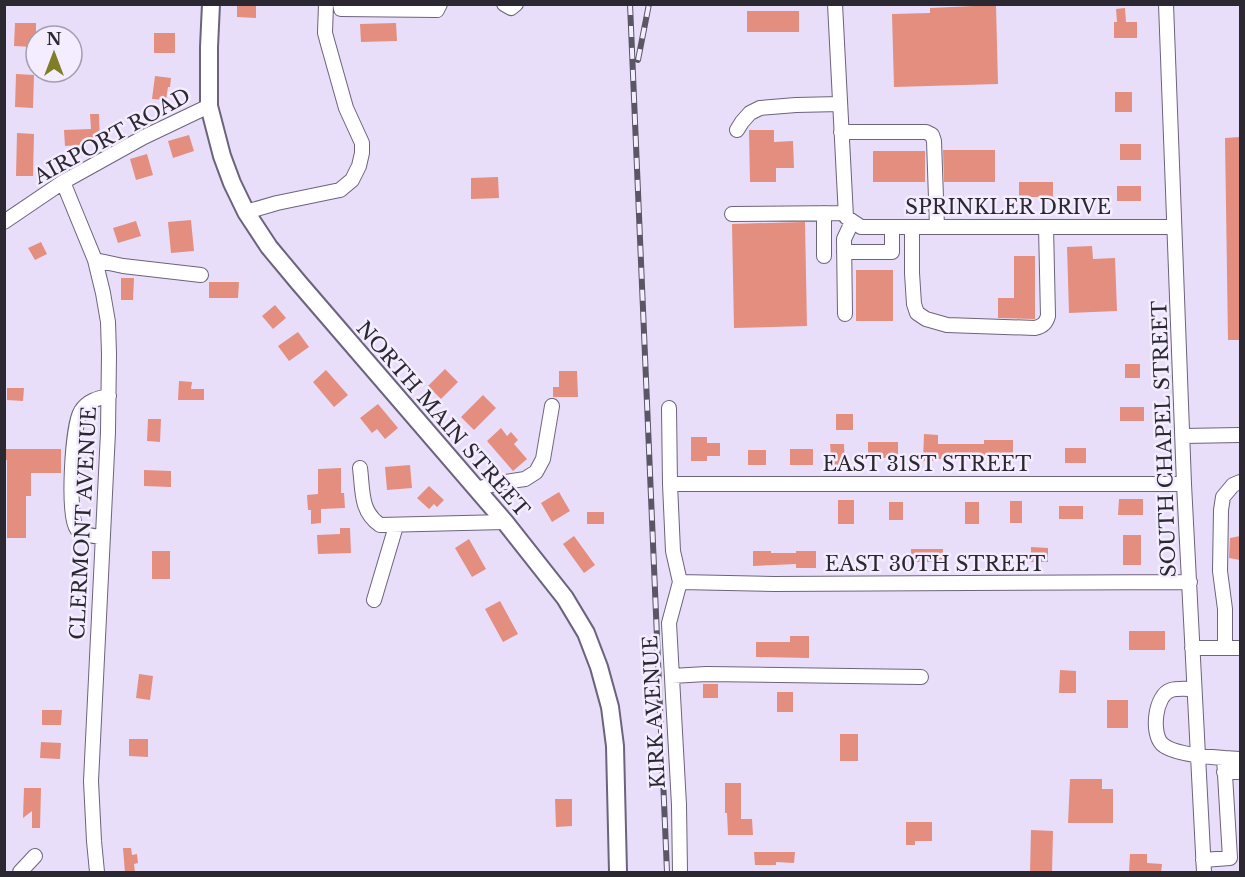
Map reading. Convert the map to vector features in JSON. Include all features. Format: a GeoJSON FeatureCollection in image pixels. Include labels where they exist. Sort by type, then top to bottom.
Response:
{"type":"FeatureCollection","features":[{"type":"Feature","properties":{"kind":"main road","name":"NORTH MAIN STREET"},"geometry":{"type":"LineString","coordinates":[[211,4],[209,106],[222,156],[246,212],[269,247],[299,284],[506,522],[565,598],[586,633],[599,667],[610,707],[615,746],[618,873]]}},
{"type":"Feature","properties":{"kind":"street"},"geometry":{"type":"LineString","coordinates":[[246,212],[340,190],[352,180],[359,166],[362,143],[346,108],[328,44],[326,4]]}},
{"type":"Feature","properties":{"kind":"street"},"geometry":{"type":"LineString","coordinates":[[340,4],[341,9],[437,10],[440,4]]}},
{"type":"Feature","properties":{"kind":"street"},"geometry":{"type":"LineString","coordinates":[[504,4],[511,8],[516,4]]}},
{"type":"Feature","properties":{"kind":"street"},"geometry":{"type":"LineString","coordinates":[[835,4],[841,132],[848,217],[844,239],[845,314]]}},
{"type":"Feature","properties":{"kind":"street","name":"SOUTH CHAPEL STREET"},"geometry":{"type":"LineString","coordinates":[[1166,4],[1184,484],[1203,866]]}},
{"type":"Feature","properties":{"kind":"street"},"geometry":{"type":"LineString","coordinates":[[737,130],[750,113],[760,108],[840,104]]}},
{"type":"Feature","properties":{"kind":"street","name":"AIRPORT ROAD"},"geometry":{"type":"LineString","coordinates":[[4,222],[63,182],[144,137],[209,106]]}},
{"type":"Feature","properties":{"kind":"street"},"geometry":{"type":"LineString","coordinates":[[841,132],[926,132],[932,135],[937,227]]}},
{"type":"Feature","properties":{"kind":"street","name":"CLERMONT AVENUE"},"geometry":{"type":"LineString","coordinates":[[63,182],[95,260],[108,322],[109,396],[92,782],[97,873]]}},
{"type":"Feature","properties":{"kind":"street"},"geometry":{"type":"LineString","coordinates":[[824,213],[824,256]]}},
{"type":"Feature","properties":{"kind":"street","name":"SPRINKLER DRIVE"},"geometry":{"type":"LineString","coordinates":[[732,214],[824,213],[848,217],[861,227],[1173,227]]}},
{"type":"Feature","properties":{"kind":"street"},"geometry":{"type":"LineString","coordinates":[[844,252],[892,252],[892,227]]}},
{"type":"Feature","properties":{"kind":"street"},"geometry":{"type":"LineString","coordinates":[[912,227],[913,294],[917,313],[926,319],[947,325],[1035,328],[1042,327],[1048,316],[1046,227]]}},
{"type":"Feature","properties":{"kind":"street"},"geometry":{"type":"LineString","coordinates":[[95,260],[123,266],[201,275]]}},
{"type":"Feature","properties":{"kind":"street"},"geometry":{"type":"LineString","coordinates":[[103,537],[81,532],[75,526],[73,447],[76,421],[80,412],[93,400],[109,396]]}},
{"type":"Feature","properties":{"kind":"street"},"geometry":{"type":"LineString","coordinates":[[477,489],[525,479],[536,472],[543,459],[552,406]]}},
{"type":"Feature","properties":{"kind":"street","name":"KIRK AVENUE"},"geometry":{"type":"LineString","coordinates":[[669,408],[673,550],[680,582],[669,623],[679,805],[680,873]]}},
{"type":"Feature","properties":{"kind":"street"},"geometry":{"type":"LineString","coordinates":[[1182,436],[1240,435]]}},
{"type":"Feature","properties":{"kind":"street"},"geometry":{"type":"LineString","coordinates":[[360,468],[365,509],[371,519],[380,525],[506,522]]}},
{"type":"Feature","properties":{"kind":"street"},"geometry":{"type":"LineString","coordinates":[[1225,648],[1225,609],[1220,571],[1221,510],[1223,496],[1233,485],[1240,482]]}},
{"type":"Feature","properties":{"kind":"street","name":"EAST 31ST STREET"},"geometry":{"type":"LineString","coordinates":[[670,484],[1184,484]]}},
{"type":"Feature","properties":{"kind":"street"},"geometry":{"type":"LineString","coordinates":[[374,600],[396,525]]}},
{"type":"Feature","properties":{"kind":"street","name":"EAST 30TH STREET"},"geometry":{"type":"LineString","coordinates":[[680,582],[774,584],[1190,582]]}},
{"type":"Feature","properties":{"kind":"street"},"geometry":{"type":"LineString","coordinates":[[1192,648],[1240,648]]}},
{"type":"Feature","properties":{"kind":"street"},"geometry":{"type":"LineString","coordinates":[[672,676],[706,674],[921,677]]}},
{"type":"Feature","properties":{"kind":"street"},"geometry":{"type":"LineString","coordinates":[[1194,689],[1171,690],[1164,695],[1157,711],[1156,732],[1162,745],[1240,772]]}},
{"type":"Feature","properties":{"kind":"street"},"geometry":{"type":"LineString","coordinates":[[1224,765],[1240,759]]}},
{"type":"Feature","properties":{"kind":"street"},"geometry":{"type":"LineString","coordinates":[[1203,866],[1235,857],[1234,827],[1225,790],[1224,765]]}},
{"type":"Feature","properties":{"kind":"street"},"geometry":{"type":"LineString","coordinates":[[1225,790],[1240,789]]}},
{"type":"Feature","properties":{"kind":"street"},"geometry":{"type":"LineString","coordinates":[[20,873],[35,856]]}},
{"type":"Feature","properties":{"kind":"building"},"geometry":{"type":"Polygon","coordinates":[[[237,4],[256,4],[256,18],[237,17],[237,4]]]}},
{"type":"Feature","properties":{"kind":"building"},"geometry":{"type":"Polygon","coordinates":[[[996,5],[998,84],[894,87],[892,14],[930,13],[930,8],[996,5]]]}},
{"type":"Feature","properties":{"kind":"building"},"geometry":{"type":"Polygon","coordinates":[[[1125,8],[1126,22],[1137,22],[1137,38],[1114,38],[1114,22],[1117,22],[1116,9],[1125,8]]]}},
{"type":"Feature","properties":{"kind":"building"},"geometry":{"type":"Polygon","coordinates":[[[747,11],[799,11],[799,32],[747,32],[747,11]]]}},
{"type":"Feature","properties":{"kind":"building"},"geometry":{"type":"Polygon","coordinates":[[[15,23],[36,23],[24,24],[24,47],[14,46],[15,23]]]}},
{"type":"Feature","properties":{"kind":"building"},"geometry":{"type":"Polygon","coordinates":[[[396,23],[397,41],[361,42],[360,24],[396,23]]]}},
{"type":"Feature","properties":{"kind":"building"},"geometry":{"type":"Polygon","coordinates":[[[154,33],[175,33],[175,53],[154,53],[154,33]]]}},
{"type":"Feature","properties":{"kind":"building"},"geometry":{"type":"Polygon","coordinates":[[[16,74],[24,74],[24,84],[34,84],[33,108],[15,107],[16,74]]]}},
{"type":"Feature","properties":{"kind":"building"},"geometry":{"type":"Polygon","coordinates":[[[155,76],[171,78],[166,100],[152,99],[155,76]]]}},
{"type":"Feature","properties":{"kind":"building"},"geometry":{"type":"Polygon","coordinates":[[[1115,92],[1132,92],[1132,112],[1115,112],[1115,92]]]}},
{"type":"Feature","properties":{"kind":"building"},"geometry":{"type":"Polygon","coordinates":[[[90,114],[99,114],[100,143],[65,146],[64,130],[91,129],[90,114]]]}},
{"type":"Feature","properties":{"kind":"building"},"geometry":{"type":"Polygon","coordinates":[[[749,130],[774,130],[774,142],[793,141],[794,168],[776,168],[776,182],[750,182],[749,130]]]}},
{"type":"Feature","properties":{"kind":"building"},"geometry":{"type":"Polygon","coordinates":[[[17,133],[34,134],[33,176],[16,176],[17,133]]]}},
{"type":"Feature","properties":{"kind":"building"},"geometry":{"type":"Polygon","coordinates":[[[189,135],[194,151],[173,158],[168,141],[189,135]]]}},
{"type":"Feature","properties":{"kind":"building"},"geometry":{"type":"Polygon","coordinates":[[[1240,137],[1240,340],[1228,340],[1225,138],[1240,137]]]}},
{"type":"Feature","properties":{"kind":"building"},"geometry":{"type":"Polygon","coordinates":[[[1120,144],[1141,144],[1141,160],[1120,160],[1120,144]]]}},
{"type":"Feature","properties":{"kind":"building"},"geometry":{"type":"Polygon","coordinates":[[[943,150],[995,150],[995,182],[944,182],[943,150]]]}},
{"type":"Feature","properties":{"kind":"building"},"geometry":{"type":"Polygon","coordinates":[[[873,151],[925,151],[925,182],[873,182],[873,151]]]}},
{"type":"Feature","properties":{"kind":"building"},"geometry":{"type":"Polygon","coordinates":[[[147,154],[153,175],[136,180],[130,159],[147,154]]]}},
{"type":"Feature","properties":{"kind":"building"},"geometry":{"type":"Polygon","coordinates":[[[498,177],[499,198],[471,199],[471,178],[498,177]]]}},
{"type":"Feature","properties":{"kind":"building"},"geometry":{"type":"Polygon","coordinates":[[[1019,182],[1053,182],[1053,197],[1019,197],[1019,182]]]}},
{"type":"Feature","properties":{"kind":"building"},"geometry":{"type":"Polygon","coordinates":[[[1117,186],[1141,186],[1141,201],[1117,201],[1117,186]]]}},
{"type":"Feature","properties":{"kind":"building"},"geometry":{"type":"Polygon","coordinates":[[[191,220],[194,251],[171,253],[168,222],[191,220]]]}},
{"type":"Feature","properties":{"kind":"building"},"geometry":{"type":"Polygon","coordinates":[[[136,221],[141,236],[118,243],[113,228],[136,221]]]}},
{"type":"Feature","properties":{"kind":"building"},"geometry":{"type":"Polygon","coordinates":[[[805,222],[807,326],[734,328],[732,224],[805,222]]]}},
{"type":"Feature","properties":{"kind":"building"},"geometry":{"type":"Polygon","coordinates":[[[41,242],[47,254],[35,260],[28,248],[41,242]]]}},
{"type":"Feature","properties":{"kind":"building"},"geometry":{"type":"Polygon","coordinates":[[[1092,246],[1093,259],[1115,258],[1117,311],[1069,313],[1067,247],[1092,246]]]}},
{"type":"Feature","properties":{"kind":"building"},"geometry":{"type":"Polygon","coordinates":[[[1014,256],[1035,256],[1035,319],[998,318],[998,298],[1014,298],[1014,256]]]}},
{"type":"Feature","properties":{"kind":"building"},"geometry":{"type":"Polygon","coordinates":[[[856,270],[893,270],[893,321],[856,321],[856,270]]]}},
{"type":"Feature","properties":{"kind":"building"},"geometry":{"type":"Polygon","coordinates":[[[121,278],[134,278],[133,300],[121,300],[121,278]]]}},
{"type":"Feature","properties":{"kind":"building"},"geometry":{"type":"Polygon","coordinates":[[[209,282],[239,282],[238,298],[209,298],[209,282]]]}},
{"type":"Feature","properties":{"kind":"building"},"geometry":{"type":"Polygon","coordinates":[[[275,305],[286,318],[273,329],[262,316],[275,305]]]}},
{"type":"Feature","properties":{"kind":"building"},"geometry":{"type":"Polygon","coordinates":[[[298,332],[309,347],[289,361],[278,346],[298,332]]]}},
{"type":"Feature","properties":{"kind":"building"},"geometry":{"type":"Polygon","coordinates":[[[1125,364],[1140,364],[1140,378],[1125,378],[1125,364]]]}},
{"type":"Feature","properties":{"kind":"building"},"geometry":{"type":"Polygon","coordinates":[[[445,369],[458,382],[441,399],[428,386],[445,369]]]}},
{"type":"Feature","properties":{"kind":"building"},"geometry":{"type":"Polygon","coordinates":[[[326,370],[348,395],[334,407],[313,382],[326,370]]]}},
{"type":"Feature","properties":{"kind":"building"},"geometry":{"type":"Polygon","coordinates":[[[559,371],[577,371],[578,397],[553,397],[553,387],[559,387],[559,371]]]}},
{"type":"Feature","properties":{"kind":"building"},"geometry":{"type":"Polygon","coordinates":[[[179,381],[192,382],[191,389],[204,389],[204,400],[178,400],[179,381]]]}},
{"type":"Feature","properties":{"kind":"building"},"geometry":{"type":"Polygon","coordinates":[[[7,388],[24,388],[23,401],[7,400],[7,388]]]}},
{"type":"Feature","properties":{"kind":"building"},"geometry":{"type":"Polygon","coordinates":[[[483,395],[496,408],[474,430],[461,417],[483,395]]]}},
{"type":"Feature","properties":{"kind":"building"},"geometry":{"type":"Polygon","coordinates":[[[378,404],[398,428],[385,439],[377,429],[372,433],[360,418],[378,404]]]}},
{"type":"Feature","properties":{"kind":"building"},"geometry":{"type":"Polygon","coordinates":[[[1120,407],[1144,407],[1144,421],[1120,421],[1120,407]]]}},
{"type":"Feature","properties":{"kind":"building"},"geometry":{"type":"Polygon","coordinates":[[[836,414],[853,414],[853,430],[836,430],[836,414]]]}},
{"type":"Feature","properties":{"kind":"building"},"geometry":{"type":"Polygon","coordinates":[[[148,419],[161,419],[160,442],[147,441],[148,419]]]}},
{"type":"Feature","properties":{"kind":"building"},"geometry":{"type":"Polygon","coordinates":[[[501,428],[507,436],[511,432],[518,440],[514,444],[527,459],[513,471],[487,441],[501,428]]]}},
{"type":"Feature","properties":{"kind":"building"},"geometry":{"type":"Polygon","coordinates":[[[924,434],[938,435],[938,444],[984,444],[984,440],[1013,440],[1013,458],[923,461],[924,434]]]}},
{"type":"Feature","properties":{"kind":"building"},"geometry":{"type":"Polygon","coordinates":[[[691,437],[707,437],[707,443],[720,443],[720,456],[707,456],[707,461],[691,461],[691,437]]]}},
{"type":"Feature","properties":{"kind":"building"},"geometry":{"type":"Polygon","coordinates":[[[868,442],[898,442],[898,458],[868,458],[868,442]]]}},
{"type":"Feature","properties":{"kind":"building"},"geometry":{"type":"Polygon","coordinates":[[[830,444],[844,444],[845,465],[832,466],[830,444]]]}},
{"type":"Feature","properties":{"kind":"building"},"geometry":{"type":"Polygon","coordinates":[[[1065,448],[1086,448],[1086,463],[1065,463],[1065,448]]]}},
{"type":"Feature","properties":{"kind":"building"},"geometry":{"type":"Polygon","coordinates":[[[4,449],[61,449],[61,473],[31,473],[31,496],[26,496],[26,538],[7,538],[7,460],[4,460],[4,449]]]}},
{"type":"Feature","properties":{"kind":"building"},"geometry":{"type":"Polygon","coordinates":[[[790,449],[813,449],[813,465],[790,465],[790,449]]]}},
{"type":"Feature","properties":{"kind":"building"},"geometry":{"type":"Polygon","coordinates":[[[748,450],[766,450],[766,465],[748,465],[748,450]]]}},
{"type":"Feature","properties":{"kind":"building"},"geometry":{"type":"Polygon","coordinates":[[[410,465],[412,488],[387,490],[385,467],[410,465]]]}},
{"type":"Feature","properties":{"kind":"building"},"geometry":{"type":"Polygon","coordinates":[[[341,468],[341,493],[344,493],[345,508],[321,509],[321,523],[311,524],[311,510],[308,510],[307,495],[318,494],[318,469],[341,468]]]}},
{"type":"Feature","properties":{"kind":"building"},"geometry":{"type":"Polygon","coordinates":[[[144,470],[171,471],[171,487],[144,486],[144,470]]]}},
{"type":"Feature","properties":{"kind":"building"},"geometry":{"type":"Polygon","coordinates":[[[429,486],[444,500],[437,507],[434,504],[429,509],[417,498],[429,486]]]}},
{"type":"Feature","properties":{"kind":"building"},"geometry":{"type":"Polygon","coordinates":[[[559,492],[570,511],[552,522],[541,503],[559,492]]]}},
{"type":"Feature","properties":{"kind":"building"},"geometry":{"type":"Polygon","coordinates":[[[1119,499],[1143,499],[1143,515],[1118,515],[1119,499]]]}},
{"type":"Feature","properties":{"kind":"building"},"geometry":{"type":"Polygon","coordinates":[[[838,500],[854,500],[854,524],[838,524],[838,500]]]}},
{"type":"Feature","properties":{"kind":"building"},"geometry":{"type":"Polygon","coordinates":[[[1010,501],[1022,501],[1022,523],[1010,523],[1010,501]]]}},
{"type":"Feature","properties":{"kind":"building"},"geometry":{"type":"Polygon","coordinates":[[[889,502],[903,502],[903,520],[889,520],[889,502]]]}},
{"type":"Feature","properties":{"kind":"building"},"geometry":{"type":"Polygon","coordinates":[[[965,502],[979,502],[979,524],[965,524],[965,502]]]}},
{"type":"Feature","properties":{"kind":"building"},"geometry":{"type":"Polygon","coordinates":[[[1059,506],[1083,506],[1083,519],[1059,519],[1059,506]]]}},
{"type":"Feature","properties":{"kind":"building"},"geometry":{"type":"Polygon","coordinates":[[[587,512],[604,512],[604,524],[587,524],[587,512]]]}},
{"type":"Feature","properties":{"kind":"building"},"geometry":{"type":"Polygon","coordinates":[[[340,528],[350,528],[351,553],[318,554],[317,535],[340,534],[340,528]]]}},
{"type":"Feature","properties":{"kind":"building"},"geometry":{"type":"Polygon","coordinates":[[[1123,535],[1141,535],[1141,565],[1123,565],[1123,535]]]}},
{"type":"Feature","properties":{"kind":"building"},"geometry":{"type":"Polygon","coordinates":[[[574,536],[595,565],[584,573],[563,544],[574,536]]]}},
{"type":"Feature","properties":{"kind":"building"},"geometry":{"type":"Polygon","coordinates":[[[1240,536],[1240,560],[1229,558],[1230,538],[1240,536]]]}},
{"type":"Feature","properties":{"kind":"building"},"geometry":{"type":"Polygon","coordinates":[[[469,539],[486,569],[472,577],[455,548],[469,539]]]}},
{"type":"Feature","properties":{"kind":"building"},"geometry":{"type":"Polygon","coordinates":[[[1031,547],[1048,548],[1048,562],[1031,562],[1031,547]]]}},
{"type":"Feature","properties":{"kind":"building"},"geometry":{"type":"Polygon","coordinates":[[[911,549],[943,549],[943,562],[911,562],[911,549]]]}},
{"type":"Feature","properties":{"kind":"building"},"geometry":{"type":"Polygon","coordinates":[[[152,551],[170,551],[170,579],[152,579],[152,551]]]}},
{"type":"Feature","properties":{"kind":"building"},"geometry":{"type":"Polygon","coordinates":[[[753,551],[796,553],[796,551],[816,551],[816,568],[796,568],[796,564],[753,566],[753,551]]]}},
{"type":"Feature","properties":{"kind":"building"},"geometry":{"type":"Polygon","coordinates":[[[500,601],[518,634],[503,642],[485,609],[500,601]]]}},
{"type":"Feature","properties":{"kind":"building"},"geometry":{"type":"Polygon","coordinates":[[[1129,631],[1165,631],[1165,650],[1129,650],[1129,631]]]}},
{"type":"Feature","properties":{"kind":"building"},"geometry":{"type":"Polygon","coordinates":[[[790,636],[809,636],[809,658],[756,657],[756,642],[790,642],[790,636]]]}},
{"type":"Feature","properties":{"kind":"building"},"geometry":{"type":"Polygon","coordinates":[[[1060,670],[1076,671],[1076,693],[1059,693],[1060,670]]]}},
{"type":"Feature","properties":{"kind":"building"},"geometry":{"type":"Polygon","coordinates":[[[139,674],[153,676],[150,700],[136,698],[139,674]]]}},
{"type":"Feature","properties":{"kind":"building"},"geometry":{"type":"Polygon","coordinates":[[[703,684],[718,684],[718,698],[703,698],[703,684]]]}},
{"type":"Feature","properties":{"kind":"building"},"geometry":{"type":"Polygon","coordinates":[[[777,692],[793,692],[793,712],[777,712],[777,692]]]}},
{"type":"Feature","properties":{"kind":"building"},"geometry":{"type":"Polygon","coordinates":[[[1107,700],[1128,700],[1128,728],[1107,728],[1107,700]]]}},
{"type":"Feature","properties":{"kind":"building"},"geometry":{"type":"Polygon","coordinates":[[[42,710],[62,710],[61,725],[42,725],[42,710]]]}},
{"type":"Feature","properties":{"kind":"building"},"geometry":{"type":"Polygon","coordinates":[[[840,734],[858,734],[858,761],[840,761],[840,734]]]}},
{"type":"Feature","properties":{"kind":"building"},"geometry":{"type":"Polygon","coordinates":[[[129,739],[148,739],[148,757],[129,756],[129,739]]]}},
{"type":"Feature","properties":{"kind":"building"},"geometry":{"type":"Polygon","coordinates":[[[41,742],[61,743],[60,759],[40,758],[41,742]]]}},
{"type":"Feature","properties":{"kind":"building"},"geometry":{"type":"Polygon","coordinates":[[[1070,779],[1102,779],[1102,789],[1113,789],[1113,823],[1068,823],[1070,779]]]}},
{"type":"Feature","properties":{"kind":"building"},"geometry":{"type":"Polygon","coordinates":[[[725,783],[741,783],[741,819],[752,819],[753,835],[728,835],[725,783]]]}},
{"type":"Feature","properties":{"kind":"building"},"geometry":{"type":"Polygon","coordinates":[[[24,788],[41,788],[40,828],[32,828],[32,811],[23,818],[24,788]]]}},
{"type":"Feature","properties":{"kind":"building"},"geometry":{"type":"Polygon","coordinates":[[[555,799],[572,799],[572,826],[556,827],[555,799]]]}},
{"type":"Feature","properties":{"kind":"building"},"geometry":{"type":"Polygon","coordinates":[[[906,822],[932,822],[932,841],[915,841],[915,845],[906,845],[906,822]]]}},
{"type":"Feature","properties":{"kind":"building"},"geometry":{"type":"Polygon","coordinates":[[[1031,830],[1053,831],[1052,873],[1030,873],[1031,830]]]}},
{"type":"Feature","properties":{"kind":"building"},"geometry":{"type":"Polygon","coordinates":[[[123,848],[131,848],[132,855],[137,854],[138,863],[134,864],[135,873],[125,873],[123,848]]]}},
{"type":"Feature","properties":{"kind":"building"},"geometry":{"type":"Polygon","coordinates":[[[754,852],[795,852],[794,863],[776,862],[776,865],[755,865],[754,852]]]}},
{"type":"Feature","properties":{"kind":"building"},"geometry":{"type":"Polygon","coordinates":[[[1130,854],[1147,854],[1147,863],[1162,864],[1161,873],[1129,873],[1130,854]]]}},
{"type":"Feature","properties":{"kind":"railway"},"geometry":{"type":"LineString","coordinates":[[630,4],[667,872]]}},
{"type":"Feature","properties":{"kind":"railway"},"geometry":{"type":"LineString","coordinates":[[638,60],[649,4]]}}]}
